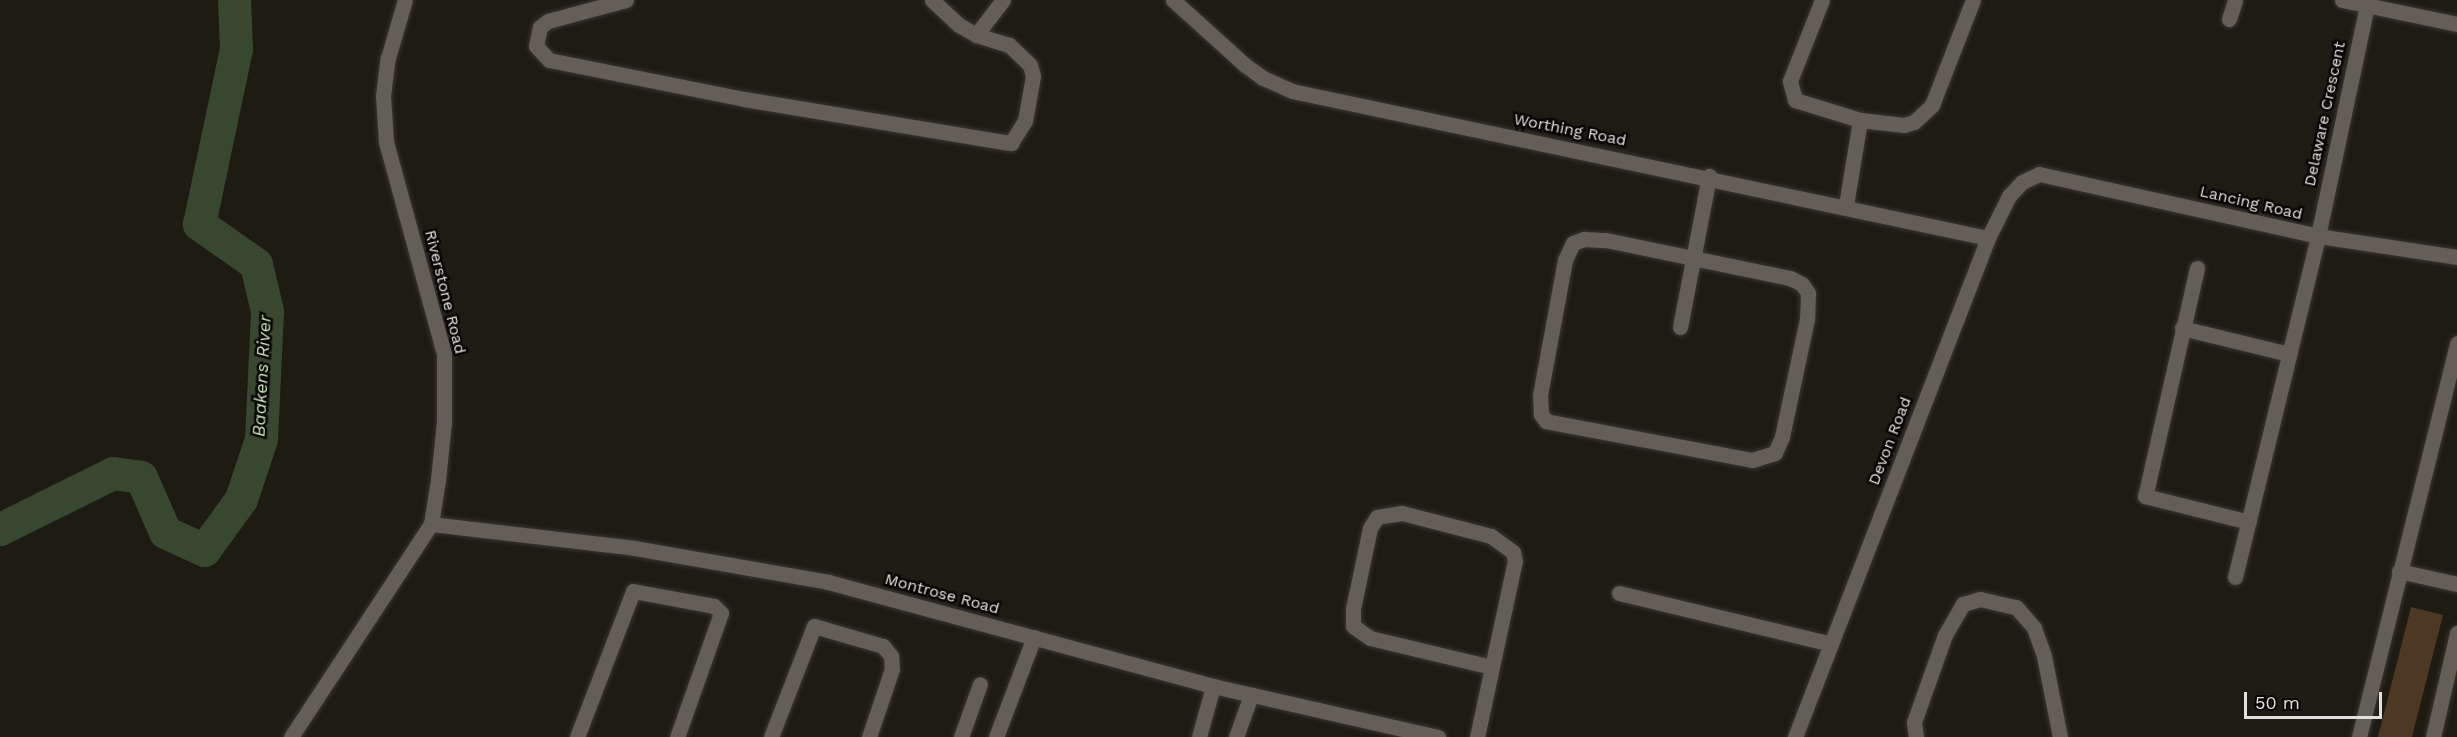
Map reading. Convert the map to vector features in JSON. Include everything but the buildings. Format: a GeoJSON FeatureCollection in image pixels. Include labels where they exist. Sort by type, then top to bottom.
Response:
{"type":"FeatureCollection","features":[{"type":"Feature","properties":{"kind":"street","name":"Riverstone Road"},"geometry":{"type":"LineString","coordinates":[[291,737],[431,524],[444,422],[444,354],[386,142],[383,96],[387,58],[405,0]]}},
{"type":"Feature","properties":{"kind":"street"},"geometry":{"type":"LineString","coordinates":[[626,0],[548,21],[540,27],[536,46],[549,60],[755,101],[1011,142],[1025,121],[1033,76],[1030,65],[1009,45],[976,35],[959,25],[932,0]]}},
{"type":"Feature","properties":{"kind":"street"},"geometry":{"type":"LineString","coordinates":[[976,35],[1003,0]]}},
{"type":"Feature","properties":{"kind":"street","name":"Worthing Road"},"geometry":{"type":"LineString","coordinates":[[1173,0],[1245,65],[1263,78],[1292,90],[1846,205],[1988,238]]}},
{"type":"Feature","properties":{"kind":"street"},"geometry":{"type":"LineString","coordinates":[[1822,0],[1792,75],[1792,94],[1799,103],[1860,120],[1904,125],[1924,114],[1937,94],[1973,0]]}},
{"type":"Feature","properties":{"kind":"street"},"geometry":{"type":"LineString","coordinates":[[2229,19],[2235,0]]}},
{"type":"Feature","properties":{"kind":"street"},"geometry":{"type":"LineString","coordinates":[[2342,0],[2367,3],[2457,24]]}},
{"type":"Feature","properties":{"kind":"street","name":"Delaware Crescent"},"geometry":{"type":"LineString","coordinates":[[2235,577],[2318,236],[2367,3]]}},
{"type":"Feature","properties":{"kind":"street"},"geometry":{"type":"LineString","coordinates":[[1846,205],[1860,120]]}},
{"type":"Feature","properties":{"kind":"street","name":"Lancing Road"},"geometry":{"type":"LineString","coordinates":[[2039,174],[2318,236],[2457,257]]}},
{"type":"Feature","properties":{"kind":"street","name":"Devon Road"},"geometry":{"type":"LineString","coordinates":[[1795,737],[1988,238],[2009,196],[2022,182],[2039,174]]}},
{"type":"Feature","properties":{"kind":"street"},"geometry":{"type":"LineString","coordinates":[[1680,327],[1696,258],[1709,176]]}},
{"type":"Feature","properties":{"kind":"street"},"geometry":{"type":"LineString","coordinates":[[1584,239],[1606,240],[1696,258],[1790,278],[1808,293],[1807,319],[1782,436],[1775,453],[1752,460],[1546,421],[1541,414],[1540,395],[1565,260],[1573,243],[1584,239]]}},
{"type":"Feature","properties":{"kind":"street"},"geometry":{"type":"LineString","coordinates":[[2196,268],[2145,496],[2248,522]]}},
{"type":"Feature","properties":{"kind":"street"},"geometry":{"type":"LineString","coordinates":[[2182,328],[2289,354]]}},
{"type":"Feature","properties":{"kind":"street"},"geometry":{"type":"LineString","coordinates":[[2359,737],[2457,343]]}},
{"type":"Feature","properties":{"kind":"street"},"geometry":{"type":"LineString","coordinates":[[1477,737],[1515,561],[1513,552],[1491,536],[1402,513],[1377,517],[1368,539],[1353,609],[1353,626],[1370,638],[1492,667]]}},
{"type":"Feature","properties":{"kind":"street","name":"Montrose Road"},"geometry":{"type":"LineString","coordinates":[[431,524],[634,548],[828,582],[1213,686],[1438,737]]}},
{"type":"Feature","properties":{"kind":"street"},"geometry":{"type":"LineString","coordinates":[[2399,571],[2457,584]]}},
{"type":"Feature","properties":{"kind":"street"},"geometry":{"type":"LineString","coordinates":[[577,737],[633,591],[714,606],[721,614],[677,737]]}},
{"type":"Feature","properties":{"kind":"street"},"geometry":{"type":"LineString","coordinates":[[1619,593],[1831,644]]}},
{"type":"Feature","properties":{"kind":"street"},"geometry":{"type":"LineString","coordinates":[[1916,737],[1914,722],[1945,635],[1963,604],[1980,599],[2016,607],[2034,628],[2044,656],[2060,737]]}},
{"type":"Feature","properties":{"kind":"street"},"geometry":{"type":"LineString","coordinates":[[771,737],[814,626],[883,646],[891,656],[892,669],[869,737]]}},
{"type":"Feature","properties":{"kind":"street"},"geometry":{"type":"LineString","coordinates":[[2433,737],[2457,633]]}},
{"type":"Feature","properties":{"kind":"street"},"geometry":{"type":"LineString","coordinates":[[996,737],[1034,637]]}},
{"type":"Feature","properties":{"kind":"street"},"geometry":{"type":"LineString","coordinates":[[961,737],[980,684]]}},
{"type":"Feature","properties":{"kind":"street"},"geometry":{"type":"LineString","coordinates":[[1199,737],[1213,686]]}},
{"type":"Feature","properties":{"kind":"street"},"geometry":{"type":"LineString","coordinates":[[1236,737],[1251,695]]}},
{"type":"Feature","properties":{"kind":"waterway","name":"Baakens River"},"geometry":{"type":"LineString","coordinates":[[0,529],[113,473],[141,477],[165,532],[204,550],[241,499],[261,439],[267,311],[256,264],[199,224],[236,49],[234,0]]}}]}
